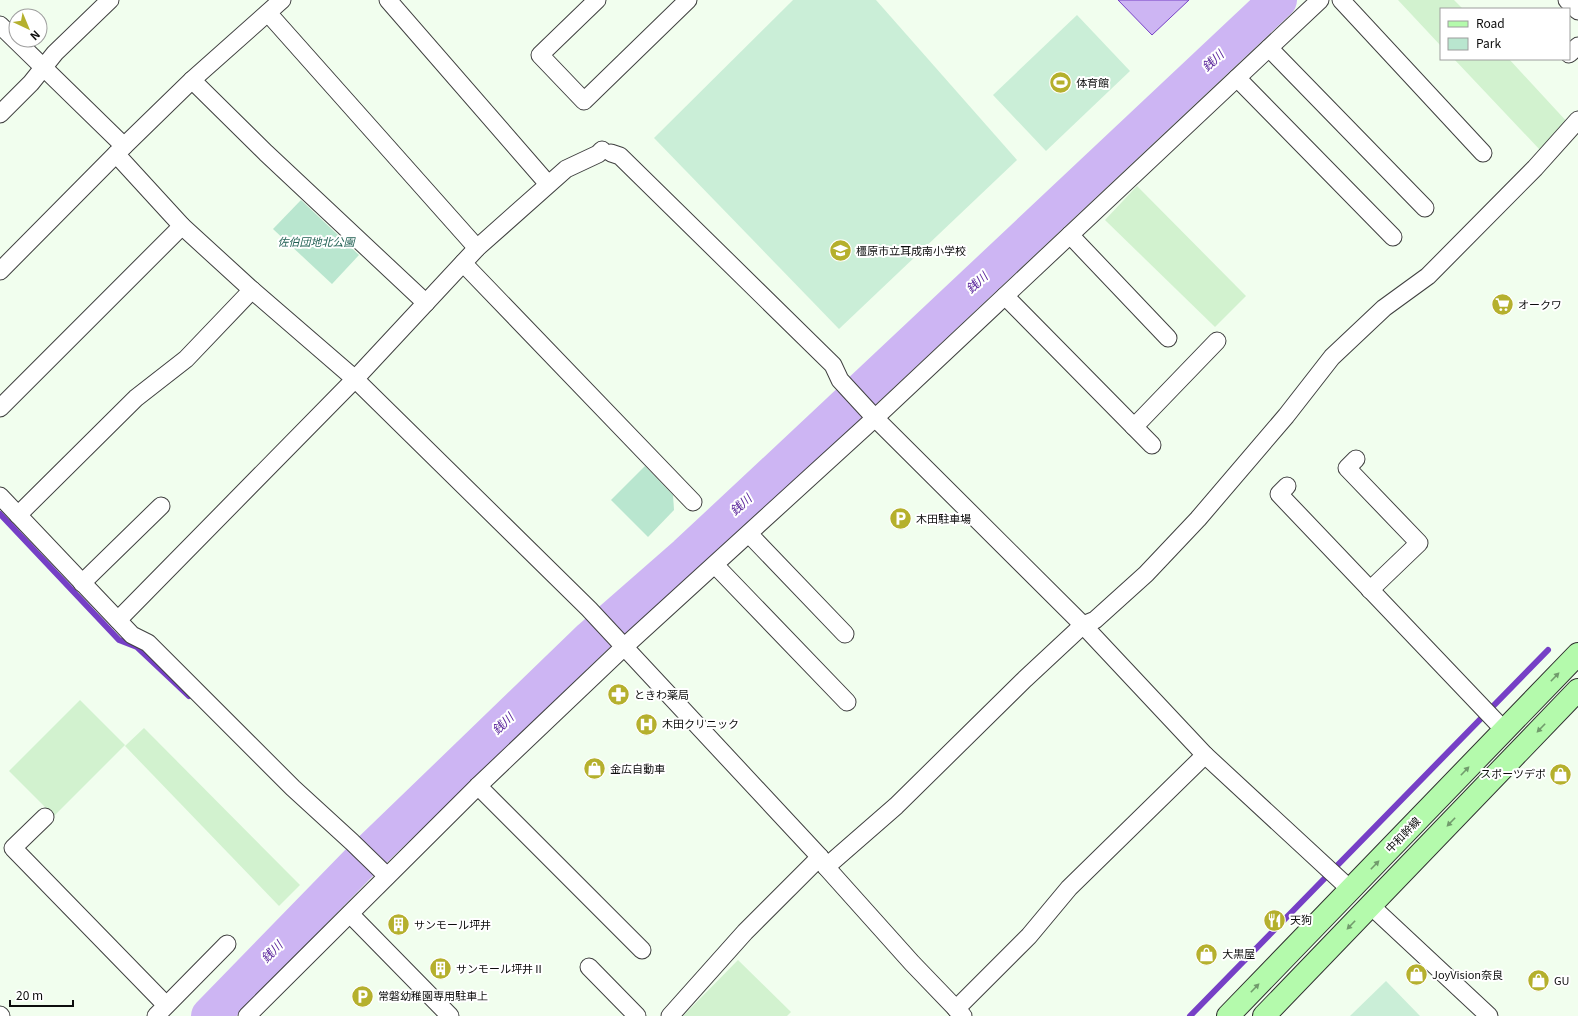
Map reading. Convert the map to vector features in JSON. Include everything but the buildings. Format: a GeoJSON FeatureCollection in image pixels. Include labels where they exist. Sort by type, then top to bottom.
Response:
{"type":"FeatureCollection","features":[{"type":"Feature","properties":{"kind":"main road","name":"中和幹線"},"geometry":{"type":"LineString","coordinates":[[1228,1016],[1340,879],[1492,718],[1578,654]]}},
{"type":"Feature","properties":{"kind":"main road"},"geometry":{"type":"LineString","coordinates":[[1264,1016],[1578,690]]}},
{"type":"Feature","properties":{"kind":"street"},"geometry":{"type":"LineString","coordinates":[[0,114],[31,83],[55,53],[110,0]]}},
{"type":"Feature","properties":{"kind":"street"},"geometry":{"type":"LineString","coordinates":[[0,271],[192,80],[282,0]]}},
{"type":"Feature","properties":{"kind":"street"},"geometry":{"type":"LineString","coordinates":[[388,0],[548,184]]}},
{"type":"Feature","properties":{"kind":"street"},"geometry":{"type":"LineString","coordinates":[[597,0],[540,55],[584,100],[688,0]]}},
{"type":"Feature","properties":{"kind":"street"},"geometry":{"type":"LineString","coordinates":[[247,1016],[350,914],[383,872],[478,786],[620,643],[715,566],[871,414],[1005,296],[1320,0]]}},
{"type":"Feature","properties":{"kind":"street"},"geometry":{"type":"LineString","coordinates":[[1341,0],[1483,153]]}},
{"type":"Feature","properties":{"kind":"street"},"geometry":{"type":"LineString","coordinates":[[1567,0],[1578,11]]}},
{"type":"Feature","properties":{"kind":"street"},"geometry":{"type":"LineString","coordinates":[[268,13],[477,248]]}},
{"type":"Feature","properties":{"kind":"street"},"geometry":{"type":"LineString","coordinates":[[0,25],[43,68],[120,150],[182,226],[252,290],[355,379],[594,614],[823,862],[912,963],[959,1013],[1029,936],[1069,888],[1205,755]]}},
{"type":"Feature","properties":{"kind":"street"},"geometry":{"type":"LineString","coordinates":[[1570,53],[1578,46]]}},
{"type":"Feature","properties":{"kind":"street"},"geometry":{"type":"LineString","coordinates":[[1269,48],[1425,208]]}},
{"type":"Feature","properties":{"kind":"street"},"geometry":{"type":"LineString","coordinates":[[1237,78],[1393,237]]}},
{"type":"Feature","properties":{"kind":"street"},"geometry":{"type":"LineString","coordinates":[[192,80],[266,153],[426,303]]}},
{"type":"Feature","properties":{"kind":"street"},"geometry":{"type":"LineString","coordinates":[[670,1016],[745,932],[823,862],[896,806],[1025,679],[1083,625],[1095,620],[1146,574],[1198,519],[1286,416],[1332,356],[1384,308],[1428,276],[1535,168],[1578,120]]}},
{"type":"Feature","properties":{"kind":"street"},"geometry":{"type":"LineString","coordinates":[[118,620],[355,379],[477,248],[566,169],[598,154],[607,152],[620,156],[833,365],[840,380],[871,414],[1083,625],[1205,755],[1340,879]]}},
{"type":"Feature","properties":{"kind":"street"},"geometry":{"type":"LineString","coordinates":[[0,408],[182,226]]}},
{"type":"Feature","properties":{"kind":"street"},"geometry":{"type":"LineString","coordinates":[[1070,235],[1168,338]]}},
{"type":"Feature","properties":{"kind":"street"},"geometry":{"type":"LineString","coordinates":[[463,263],[693,502]]}},
{"type":"Feature","properties":{"kind":"street"},"geometry":{"type":"LineString","coordinates":[[18,515],[136,398],[186,359],[252,290]]}},
{"type":"Feature","properties":{"kind":"street"},"geometry":{"type":"LineString","coordinates":[[1005,296],[1152,445]]}},
{"type":"Feature","properties":{"kind":"street"},"geometry":{"type":"LineString","coordinates":[[1134,427],[1217,341]]}},
{"type":"Feature","properties":{"kind":"street"},"geometry":{"type":"LineString","coordinates":[[1356,459],[1348,468],[1419,542],[1370,590]]}},
{"type":"Feature","properties":{"kind":"street"},"geometry":{"type":"LineString","coordinates":[[1287,486],[1279,494],[1492,718]]}},
{"type":"Feature","properties":{"kind":"street"},"geometry":{"type":"LineString","coordinates":[[0,496],[132,635],[148,642],[293,788],[383,872]]}},
{"type":"Feature","properties":{"kind":"street"},"geometry":{"type":"LineString","coordinates":[[82,583],[161,506]]}},
{"type":"Feature","properties":{"kind":"street"},"geometry":{"type":"LineString","coordinates":[[749,534],[844,634]]}},
{"type":"Feature","properties":{"kind":"street"},"geometry":{"type":"LineString","coordinates":[[715,566],[847,702]]}},
{"type":"Feature","properties":{"kind":"street"},"geometry":{"type":"LineString","coordinates":[[478,786],[642,950]]}},
{"type":"Feature","properties":{"kind":"street"},"geometry":{"type":"LineString","coordinates":[[45,817],[13,848],[161,1011],[227,944]]}},
{"type":"Feature","properties":{"kind":"street"},"geometry":{"type":"LineString","coordinates":[[1370,905],[1489,1016]]}},
{"type":"Feature","properties":{"kind":"street"},"geometry":{"type":"LineString","coordinates":[[350,914],[450,1016]]}},
{"type":"Feature","properties":{"kind":"street"},"geometry":{"type":"LineString","coordinates":[[589,967],[637,1016]]}},
{"type":"Feature","properties":{"kind":"green space"},"geometry":{"type":"Polygon","coordinates":[[[793,0],[876,0],[1017,160],[839,329],[654,138],[793,0]]]}},
{"type":"Feature","properties":{"kind":"green space"},"geometry":{"type":"Polygon","coordinates":[[[1398,0],[1454,0],[1462,8],[1440,8],[1440,45],[1398,0]]]}},
{"type":"Feature","properties":{"kind":"green space","name":"体育館"},"geometry":{"type":"Polygon","coordinates":[[[1077,15],[1130,71],[1046,151],[993,95],[1077,15]]]}},
{"type":"Feature","properties":{"kind":"green space"},"geometry":{"type":"Polygon","coordinates":[[[1455,60],[1510,60],[1569,124],[1541,151],[1455,60]]]}},
{"type":"Feature","properties":{"kind":"green space"},"geometry":{"type":"Polygon","coordinates":[[[1137,186],[1246,296],[1215,327],[1105,220],[1137,186]]]}},
{"type":"Feature","properties":{"kind":"green space","name":"佐伯団地北公園"},"geometry":{"type":"Polygon","coordinates":[[[301,200],[359,255],[332,284],[273,229],[301,200]]]}},
{"type":"Feature","properties":{"kind":"green space"},"geometry":{"type":"Polygon","coordinates":[[[645,466],[673,495],[674,510],[648,537],[611,500],[645,466]]]}},
{"type":"Feature","properties":{"kind":"green space"},"geometry":{"type":"Polygon","coordinates":[[[80,700],[125,745],[54,816],[9,771],[80,700]]]}},
{"type":"Feature","properties":{"kind":"green space"},"geometry":{"type":"Polygon","coordinates":[[[144,728],[300,885],[279,906],[125,746],[144,728]]]}},
{"type":"Feature","properties":{"kind":"green space"},"geometry":{"type":"Polygon","coordinates":[[[738,960],[791,1012],[787,1016],[683,1016],[738,960]]]}},
{"type":"Feature","properties":{"kind":"green space"},"geometry":{"type":"Polygon","coordinates":[[[1386,981],[1420,1016],[1350,1016],[1386,981]]]}},
{"type":"Feature","properties":{"kind":"shaded area"},"geometry":{"type":"Polygon","coordinates":[[[1118,0],[1189,0],[1152,35],[1118,0]]]}},
{"type":"Feature","properties":{"kind":"waterway","name":"銭川"},"geometry":{"type":"LineString","coordinates":[[210,1016],[358,864],[591,639],[687,555],[1278,0]]}},
{"type":"Feature","properties":{"kind":"waterway"},"geometry":{"type":"LineString","coordinates":[[0,514],[119,640],[137,647],[189,696]]}},
{"type":"Feature","properties":{"kind":"waterway"},"geometry":{"type":"LineString","coordinates":[[1190,1016],[1548,650]]}},
{"type":"Feature","properties":{"kind":"place","name":"体育館"},"geometry":{"type":"Point","coordinates":[1061,83]}},
{"type":"Feature","properties":{"kind":"place","name":"橿原市立耳成南小学校"},"geometry":{"type":"Point","coordinates":[840,251]}},
{"type":"Feature","properties":{"kind":"place","name":"オークワ"},"geometry":{"type":"Point","coordinates":[1503,305]}},
{"type":"Feature","properties":{"kind":"place","name":"木田駐車場"},"geometry":{"type":"Point","coordinates":[901,519]}},
{"type":"Feature","properties":{"kind":"place","name":"ときわ薬局"},"geometry":{"type":"Point","coordinates":[619,695]}},
{"type":"Feature","properties":{"kind":"place","name":"木田クリニック"},"geometry":{"type":"Point","coordinates":[646,724]}},
{"type":"Feature","properties":{"kind":"place","name":"金広自動車"},"geometry":{"type":"Point","coordinates":[594,769]}},
{"type":"Feature","properties":{"kind":"place","name":"スポーツデポ"},"geometry":{"type":"Point","coordinates":[1561,774]}},
{"type":"Feature","properties":{"kind":"place","name":"天狗"},"geometry":{"type":"Point","coordinates":[1274,920]}},
{"type":"Feature","properties":{"kind":"place","name":"サンモール坪井"},"geometry":{"type":"Point","coordinates":[399,925]}},
{"type":"Feature","properties":{"kind":"place","name":"大黒屋"},"geometry":{"type":"Point","coordinates":[1207,954]}},
{"type":"Feature","properties":{"kind":"place","name":"サンモール坪井Ⅱ"},"geometry":{"type":"Point","coordinates":[441,969]}},
{"type":"Feature","properties":{"kind":"place","name":"JoyVision奈良"},"geometry":{"type":"Point","coordinates":[1416,975]}},
{"type":"Feature","properties":{"kind":"place","name":"GU"},"geometry":{"type":"Point","coordinates":[1539,981]}},
{"type":"Feature","properties":{"kind":"place","name":"常磐幼稚園専用駐車上"},"geometry":{"type":"Point","coordinates":[363,996]}}]}
